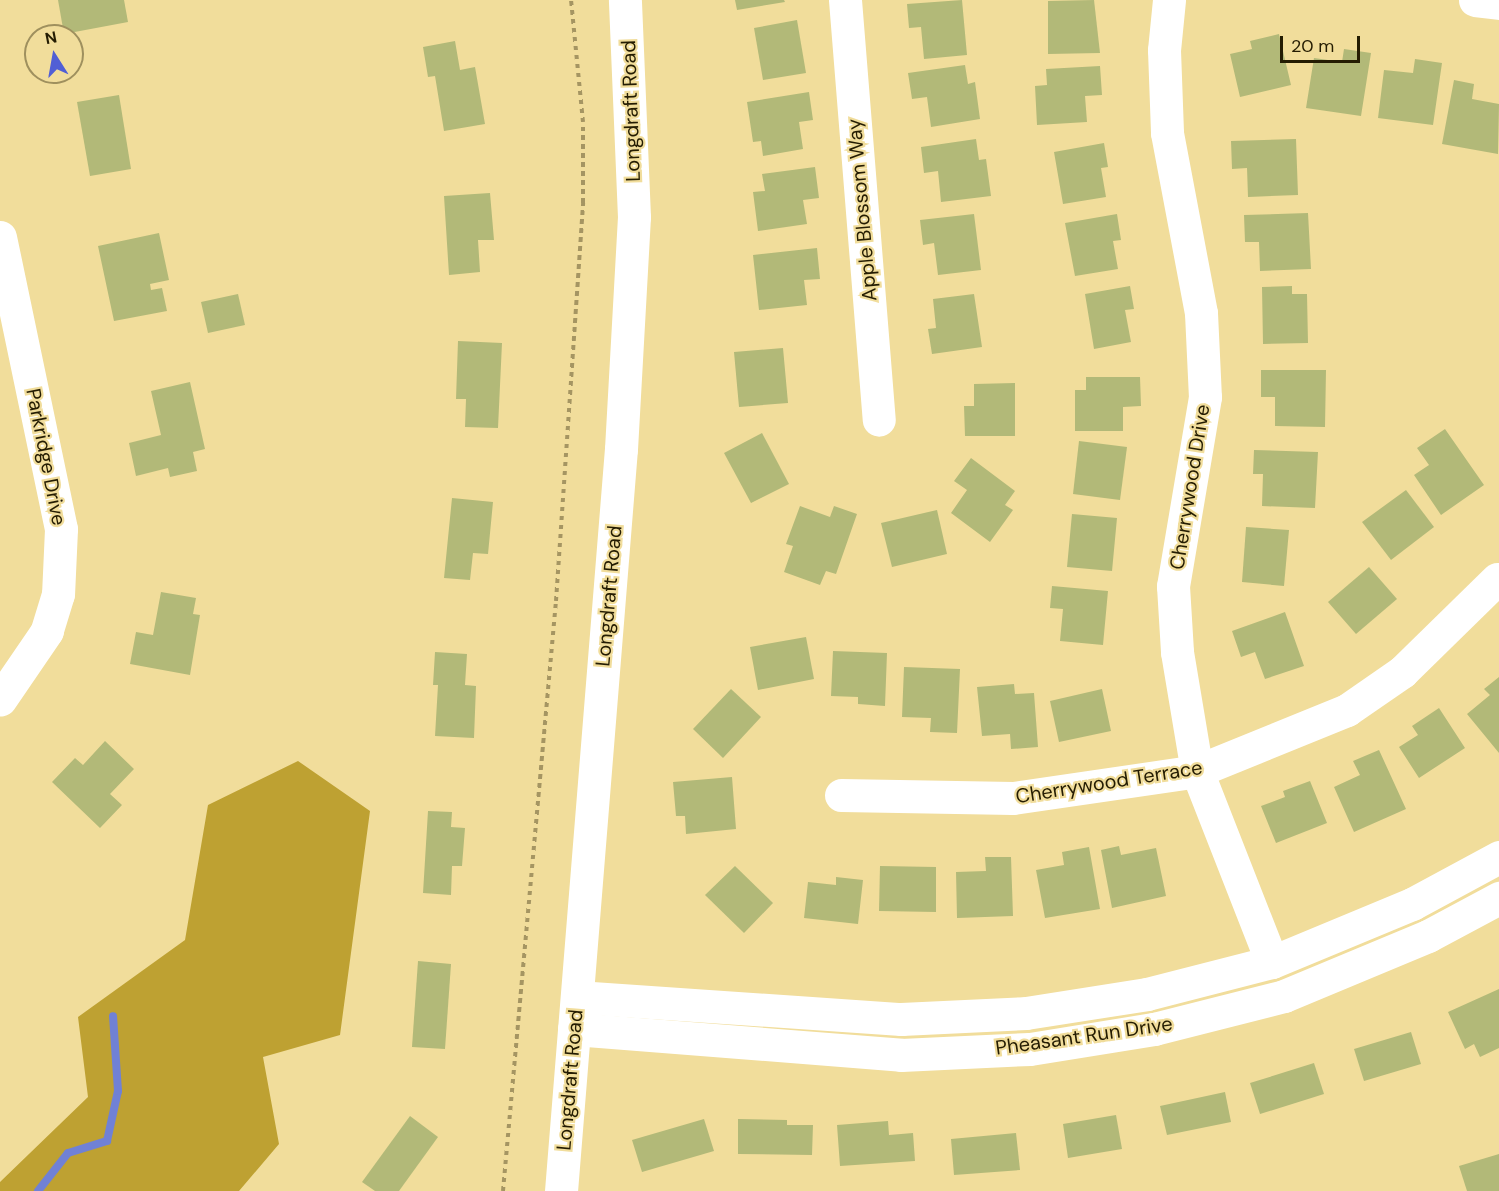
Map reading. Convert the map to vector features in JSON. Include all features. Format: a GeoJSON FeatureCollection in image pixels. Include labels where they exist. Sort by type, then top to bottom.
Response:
{"type":"FeatureCollection","features":[{"type":"Feature","properties":{"kind":"street","name":"Longdraft Road"},"geometry":{"type":"LineString","coordinates":[[561,1191],[621,449],[634,217],[625,0]]}},
{"type":"Feature","properties":{"kind":"street","name":"Apple Blossom Way"},"geometry":{"type":"LineString","coordinates":[[845,0],[879,420]]}},
{"type":"Feature","properties":{"kind":"street","name":"Cherrywood Drive"},"geometry":{"type":"LineString","coordinates":[[1169,0],[1164,50],[1167,133],[1201,314],[1205,397],[1173,586],[1176,652],[1197,771],[1272,962]]}},
{"type":"Feature","properties":{"kind":"street"},"geometry":{"type":"LineString","coordinates":[[1475,0],[1499,3]]}},
{"type":"Feature","properties":{"kind":"street","name":"Parkridge Drive"},"geometry":{"type":"LineString","coordinates":[[0,237],[61,529],[58,594],[47,631],[0,700]]}},
{"type":"Feature","properties":{"kind":"street","name":"Cherrywood Terrace"},"geometry":{"type":"LineString","coordinates":[[841,795],[1013,798],[1197,771],[1347,710],[1402,672],[1497,579]]}},
{"type":"Feature","properties":{"kind":"street","name":"Pheasant Run Drive"},"geometry":{"type":"LineString","coordinates":[[577,997],[901,1019],[1015,1013],[1147,994],[1272,962],[1412,904],[1499,857]]}},
{"type":"Feature","properties":{"kind":"street","name":"Pheasant Run Drive"},"geometry":{"type":"LineString","coordinates":[[574,1029],[901,1054],[1030,1049],[1154,1029],[1284,996],[1428,936],[1499,898]]}},
{"type":"Feature","properties":{"kind":"path"},"geometry":{"type":"LineString","coordinates":[[503,1191],[556,601],[584,203],[583,122],[571,0]]}},
{"type":"Feature","properties":{"kind":"shaded area"},"geometry":{"type":"Polygon","coordinates":[[[298,761],[370,811],[340,1035],[263,1057],[279,1144],[239,1191],[0,1191],[0,1182],[88,1097],[78,1017],[185,940],[208,805],[298,761]]]}},
{"type":"Feature","properties":{"kind":"building"},"geometry":{"type":"Polygon","coordinates":[[[58,0],[124,0],[128,22],[84,30],[84,24],[62,24],[58,0]]]}},
{"type":"Feature","properties":{"kind":"building"},"geometry":{"type":"Polygon","coordinates":[[[735,0],[784,0],[785,2],[737,10],[735,0]]]}},
{"type":"Feature","properties":{"kind":"building"},"geometry":{"type":"Polygon","coordinates":[[[962,0],[967,55],[924,59],[921,27],[909,28],[907,4],[962,0]]]}},
{"type":"Feature","properties":{"kind":"building"},"geometry":{"type":"Polygon","coordinates":[[[1094,0],[1100,53],[1048,54],[1048,1],[1094,0]]]}},
{"type":"Feature","properties":{"kind":"building"},"geometry":{"type":"Polygon","coordinates":[[[797,20],[806,73],[763,80],[754,28],[797,20]]]}},
{"type":"Feature","properties":{"kind":"building"},"geometry":{"type":"Polygon","coordinates":[[[1279,34],[1291,85],[1240,97],[1230,54],[1252,49],[1250,41],[1279,34]]]}},
{"type":"Feature","properties":{"kind":"building"},"geometry":{"type":"Polygon","coordinates":[[[455,41],[460,70],[475,67],[485,124],[444,131],[435,76],[428,77],[423,47],[455,41]]]}},
{"type":"Feature","properties":{"kind":"building"},"geometry":{"type":"Polygon","coordinates":[[[1344,49],[1371,53],[1361,116],[1306,108],[1314,58],[1342,62],[1344,49]]]}},
{"type":"Feature","properties":{"kind":"building"},"geometry":{"type":"Polygon","coordinates":[[[1415,59],[1442,63],[1433,125],[1378,118],[1384,70],[1413,73],[1415,59]]]}},
{"type":"Feature","properties":{"kind":"building"},"geometry":{"type":"Polygon","coordinates":[[[965,65],[968,84],[975,82],[980,119],[931,127],[927,97],[912,99],[908,73],[965,65]]]}},
{"type":"Feature","properties":{"kind":"building"},"geometry":{"type":"Polygon","coordinates":[[[1100,66],[1102,95],[1085,96],[1087,122],[1037,125],[1035,86],[1047,85],[1046,69],[1100,66]]]}},
{"type":"Feature","properties":{"kind":"building"},"geometry":{"type":"Polygon","coordinates":[[[1454,80],[1474,84],[1472,99],[1499,104],[1498,154],[1442,144],[1454,80]]]}},
{"type":"Feature","properties":{"kind":"building"},"geometry":{"type":"Polygon","coordinates":[[[809,92],[813,120],[799,122],[803,149],[763,156],[761,141],[753,142],[747,102],[809,92]]]}},
{"type":"Feature","properties":{"kind":"building"},"geometry":{"type":"Polygon","coordinates":[[[119,95],[131,169],[90,176],[77,102],[119,95]]]}},
{"type":"Feature","properties":{"kind":"building"},"geometry":{"type":"Polygon","coordinates":[[[976,139],[979,160],[986,159],[991,196],[941,202],[938,171],[924,173],[921,147],[976,139]]]}},
{"type":"Feature","properties":{"kind":"building"},"geometry":{"type":"Polygon","coordinates":[[[1296,139],[1298,195],[1248,197],[1247,168],[1232,169],[1231,141],[1296,139]]]}},
{"type":"Feature","properties":{"kind":"building"},"geometry":{"type":"Polygon","coordinates":[[[1104,143],[1108,167],[1101,168],[1106,197],[1063,204],[1054,152],[1104,143]]]}},
{"type":"Feature","properties":{"kind":"building"},"geometry":{"type":"Polygon","coordinates":[[[815,167],[819,198],[803,200],[807,224],[758,231],[753,192],[765,191],[762,174],[815,167]]]}},
{"type":"Feature","properties":{"kind":"building"},"geometry":{"type":"Polygon","coordinates":[[[490,193],[494,240],[478,240],[480,272],[449,275],[444,196],[490,193]]]}},
{"type":"Feature","properties":{"kind":"building"},"geometry":{"type":"Polygon","coordinates":[[[1308,213],[1311,269],[1260,271],[1259,242],[1245,242],[1244,215],[1308,213]]]}},
{"type":"Feature","properties":{"kind":"building"},"geometry":{"type":"Polygon","coordinates":[[[974,214],[981,270],[938,275],[934,243],[923,245],[920,220],[974,214]]]}},
{"type":"Feature","properties":{"kind":"building"},"geometry":{"type":"Polygon","coordinates":[[[1117,214],[1121,240],[1113,241],[1118,269],[1075,276],[1065,223],[1117,214]]]}},
{"type":"Feature","properties":{"kind":"building"},"geometry":{"type":"Polygon","coordinates":[[[159,233],[169,280],[150,284],[151,290],[162,288],[167,311],[114,321],[98,246],[159,233]]]}},
{"type":"Feature","properties":{"kind":"building"},"geometry":{"type":"Polygon","coordinates":[[[817,248],[820,279],[804,280],[807,305],[759,310],[753,255],[817,248]]]}},
{"type":"Feature","properties":{"kind":"building"},"geometry":{"type":"Polygon","coordinates":[[[1130,286],[1134,309],[1125,310],[1131,342],[1094,349],[1085,294],[1130,286]]]}},
{"type":"Feature","properties":{"kind":"building"},"geometry":{"type":"Polygon","coordinates":[[[1292,286],[1292,294],[1307,294],[1308,343],[1263,344],[1262,287],[1292,286]]]}},
{"type":"Feature","properties":{"kind":"building"},"geometry":{"type":"Polygon","coordinates":[[[238,294],[245,325],[208,333],[201,302],[238,294]]]}},
{"type":"Feature","properties":{"kind":"building"},"geometry":{"type":"Polygon","coordinates":[[[974,294],[982,347],[932,354],[928,329],[936,328],[933,299],[974,294]]]}},
{"type":"Feature","properties":{"kind":"building"},"geometry":{"type":"Polygon","coordinates":[[[458,341],[502,343],[498,428],[465,427],[466,399],[456,399],[458,341]]]}},
{"type":"Feature","properties":{"kind":"building"},"geometry":{"type":"Polygon","coordinates":[[[783,348],[788,403],[739,407],[734,352],[783,348]]]}},
{"type":"Feature","properties":{"kind":"building"},"geometry":{"type":"Polygon","coordinates":[[[1261,370],[1326,370],[1325,427],[1275,426],[1275,397],[1261,397],[1261,370]]]}},
{"type":"Feature","properties":{"kind":"building"},"geometry":{"type":"Polygon","coordinates":[[[1086,377],[1140,377],[1141,406],[1123,407],[1123,431],[1075,431],[1075,390],[1086,390],[1086,377]]]}},
{"type":"Feature","properties":{"kind":"building"},"geometry":{"type":"Polygon","coordinates":[[[190,382],[205,449],[193,452],[197,471],[170,477],[168,468],[136,476],[129,443],[161,435],[151,391],[190,382]]]}},
{"type":"Feature","properties":{"kind":"building"},"geometry":{"type":"Polygon","coordinates":[[[1015,383],[1015,436],[965,436],[964,406],[974,406],[974,384],[1015,383]]]}},
{"type":"Feature","properties":{"kind":"building"},"geometry":{"type":"Polygon","coordinates":[[[1445,429],[1484,485],[1441,515],[1414,475],[1429,465],[1417,448],[1445,429]]]}},
{"type":"Feature","properties":{"kind":"building"},"geometry":{"type":"Polygon","coordinates":[[[762,433],[789,484],[751,503],[724,453],[762,433]]]}},
{"type":"Feature","properties":{"kind":"building"},"geometry":{"type":"Polygon","coordinates":[[[1079,441],[1127,447],[1120,500],[1073,494],[1079,441]]]}},
{"type":"Feature","properties":{"kind":"building"},"geometry":{"type":"Polygon","coordinates":[[[1254,450],[1318,452],[1315,508],[1262,506],[1263,474],[1253,474],[1254,450]]]}},
{"type":"Feature","properties":{"kind":"building"},"geometry":{"type":"Polygon","coordinates":[[[971,458],[1015,491],[1005,505],[1013,510],[990,542],[951,513],[967,490],[954,481],[971,458]]]}},
{"type":"Feature","properties":{"kind":"building"},"geometry":{"type":"Polygon","coordinates":[[[1406,490],[1434,527],[1391,560],[1362,522],[1406,490]]]}},
{"type":"Feature","properties":{"kind":"building"},"geometry":{"type":"Polygon","coordinates":[[[452,498],[493,502],[488,554],[473,553],[470,580],[444,578],[452,498]]]}},
{"type":"Feature","properties":{"kind":"building"},"geometry":{"type":"Polygon","coordinates":[[[800,506],[830,517],[834,506],[857,514],[836,574],[826,571],[820,585],[784,572],[793,546],[786,544],[800,506]]]}},
{"type":"Feature","properties":{"kind":"building"},"geometry":{"type":"Polygon","coordinates":[[[937,510],[947,554],[892,567],[881,523],[937,510]]]}},
{"type":"Feature","properties":{"kind":"building"},"geometry":{"type":"Polygon","coordinates":[[[1072,514],[1117,518],[1112,571],[1067,567],[1072,514]]]}},
{"type":"Feature","properties":{"kind":"building"},"geometry":{"type":"Polygon","coordinates":[[[1246,527],[1289,530],[1284,586],[1242,582],[1246,527]]]}},
{"type":"Feature","properties":{"kind":"building"},"geometry":{"type":"Polygon","coordinates":[[[1369,567],[1397,599],[1356,634],[1328,602],[1369,567]]]}},
{"type":"Feature","properties":{"kind":"building"},"geometry":{"type":"Polygon","coordinates":[[[1052,586],[1108,591],[1103,645],[1060,641],[1063,609],[1050,608],[1052,586]]]}},
{"type":"Feature","properties":{"kind":"building"},"geometry":{"type":"Polygon","coordinates":[[[161,592],[196,598],[193,614],[200,615],[190,675],[130,664],[136,632],[153,635],[161,592]]]}},
{"type":"Feature","properties":{"kind":"building"},"geometry":{"type":"Polygon","coordinates":[[[1285,612],[1304,666],[1265,679],[1255,652],[1241,657],[1232,631],[1285,612]]]}},
{"type":"Feature","properties":{"kind":"building"},"geometry":{"type":"Polygon","coordinates":[[[806,637],[814,679],[758,690],[750,647],[806,637]]]}},
{"type":"Feature","properties":{"kind":"building"},"geometry":{"type":"Polygon","coordinates":[[[833,651],[887,653],[885,706],[858,704],[858,697],[831,696],[833,651]]]}},
{"type":"Feature","properties":{"kind":"building"},"geometry":{"type":"Polygon","coordinates":[[[435,652],[467,654],[465,685],[476,686],[474,738],[435,736],[438,685],[433,685],[435,652]]]}},
{"type":"Feature","properties":{"kind":"building"},"geometry":{"type":"Polygon","coordinates":[[[904,667],[960,669],[957,733],[930,732],[931,718],[902,717],[904,667]]]}},
{"type":"Feature","properties":{"kind":"building"},"geometry":{"type":"Polygon","coordinates":[[[1499,677],[1499,753],[1467,714],[1490,695],[1484,689],[1499,677]]]}},
{"type":"Feature","properties":{"kind":"building"},"geometry":{"type":"Polygon","coordinates":[[[1014,684],[1015,694],[1034,693],[1038,747],[1011,749],[1010,734],[982,736],[977,687],[1014,684]]]}},
{"type":"Feature","properties":{"kind":"building"},"geometry":{"type":"Polygon","coordinates":[[[731,689],[761,717],[723,758],[693,729],[731,689]]]}},
{"type":"Feature","properties":{"kind":"building"},"geometry":{"type":"Polygon","coordinates":[[[1102,689],[1111,731],[1059,742],[1050,701],[1102,689]]]}},
{"type":"Feature","properties":{"kind":"building"},"geometry":{"type":"Polygon","coordinates":[[[1439,708],[1465,748],[1419,778],[1399,747],[1418,735],[1412,726],[1439,708]]]}},
{"type":"Feature","properties":{"kind":"building"},"geometry":{"type":"Polygon","coordinates":[[[105,741],[134,769],[110,794],[122,805],[100,828],[52,782],[75,758],[83,765],[105,741]]]}},
{"type":"Feature","properties":{"kind":"building"},"geometry":{"type":"Polygon","coordinates":[[[1379,750],[1406,809],[1354,832],[1334,787],[1360,775],[1353,761],[1379,750]]]}},
{"type":"Feature","properties":{"kind":"building"},"geometry":{"type":"Polygon","coordinates":[[[732,777],[736,829],[686,834],[685,816],[676,816],[673,782],[732,777]]]}},
{"type":"Feature","properties":{"kind":"building"},"geometry":{"type":"Polygon","coordinates":[[[1310,781],[1327,823],[1276,843],[1261,806],[1285,797],[1283,791],[1310,781]]]}},
{"type":"Feature","properties":{"kind":"building"},"geometry":{"type":"Polygon","coordinates":[[[428,811],[452,812],[451,827],[465,828],[462,866],[452,866],[451,895],[423,893],[428,811]]]}},
{"type":"Feature","properties":{"kind":"building"},"geometry":{"type":"Polygon","coordinates":[[[1119,846],[1121,855],[1156,848],[1166,896],[1112,908],[1101,850],[1119,846]]]}},
{"type":"Feature","properties":{"kind":"building"},"geometry":{"type":"Polygon","coordinates":[[[1089,847],[1100,909],[1045,918],[1036,870],[1064,865],[1062,852],[1089,847]]]}},
{"type":"Feature","properties":{"kind":"building"},"geometry":{"type":"Polygon","coordinates":[[[985,857],[1011,857],[1013,916],[957,918],[956,872],[986,871],[985,857]]]}},
{"type":"Feature","properties":{"kind":"building"},"geometry":{"type":"Polygon","coordinates":[[[735,866],[773,903],[744,933],[705,895],[735,866]]]}},
{"type":"Feature","properties":{"kind":"building"},"geometry":{"type":"Polygon","coordinates":[[[880,866],[936,867],[936,912],[879,911],[880,866]]]}},
{"type":"Feature","properties":{"kind":"building"},"geometry":{"type":"Polygon","coordinates":[[[836,877],[863,880],[858,924],[804,918],[808,882],[836,885],[836,877]]]}},
{"type":"Feature","properties":{"kind":"building"},"geometry":{"type":"Polygon","coordinates":[[[418,961],[451,964],[445,1049],[412,1047],[418,961]]]}},
{"type":"Feature","properties":{"kind":"building"},"geometry":{"type":"Polygon","coordinates":[[[1499,989],[1499,1048],[1480,1057],[1474,1044],[1465,1049],[1448,1012],[1499,989]]]}},
{"type":"Feature","properties":{"kind":"building"},"geometry":{"type":"Polygon","coordinates":[[[1411,1032],[1421,1064],[1364,1081],[1354,1049],[1411,1032]]]}},
{"type":"Feature","properties":{"kind":"building"},"geometry":{"type":"Polygon","coordinates":[[[1314,1063],[1324,1094],[1260,1114],[1250,1083],[1314,1063]]]}},
{"type":"Feature","properties":{"kind":"building"},"geometry":{"type":"Polygon","coordinates":[[[1225,1092],[1231,1122],[1167,1135],[1160,1106],[1225,1092]]]}},
{"type":"Feature","properties":{"kind":"building"},"geometry":{"type":"Polygon","coordinates":[[[1116,1115],[1122,1149],[1068,1158],[1063,1124],[1116,1115]]]}},
{"type":"Feature","properties":{"kind":"building"},"geometry":{"type":"Polygon","coordinates":[[[410,1116],[438,1137],[399,1191],[375,1191],[362,1182],[410,1116]]]}},
{"type":"Feature","properties":{"kind":"building"},"geometry":{"type":"Polygon","coordinates":[[[704,1119],[714,1151],[642,1172],[632,1140],[704,1119]]]}},
{"type":"Feature","properties":{"kind":"building"},"geometry":{"type":"Polygon","coordinates":[[[738,1119],[787,1120],[787,1125],[813,1125],[812,1155],[738,1154],[738,1119]]]}},
{"type":"Feature","properties":{"kind":"building"},"geometry":{"type":"Polygon","coordinates":[[[888,1121],[889,1135],[913,1133],[915,1161],[840,1166],[837,1125],[888,1121]]]}},
{"type":"Feature","properties":{"kind":"building"},"geometry":{"type":"Polygon","coordinates":[[[1016,1133],[1020,1170],[954,1175],[951,1139],[1016,1133]]]}},
{"type":"Feature","properties":{"kind":"building"},"geometry":{"type":"Polygon","coordinates":[[[1499,1154],[1499,1191],[1467,1191],[1459,1166],[1499,1154]]]}},
{"type":"Feature","properties":{"kind":"waterway"},"geometry":{"type":"LineString","coordinates":[[38,1191],[68,1153],[107,1141],[118,1091],[113,1016]]}}]}
